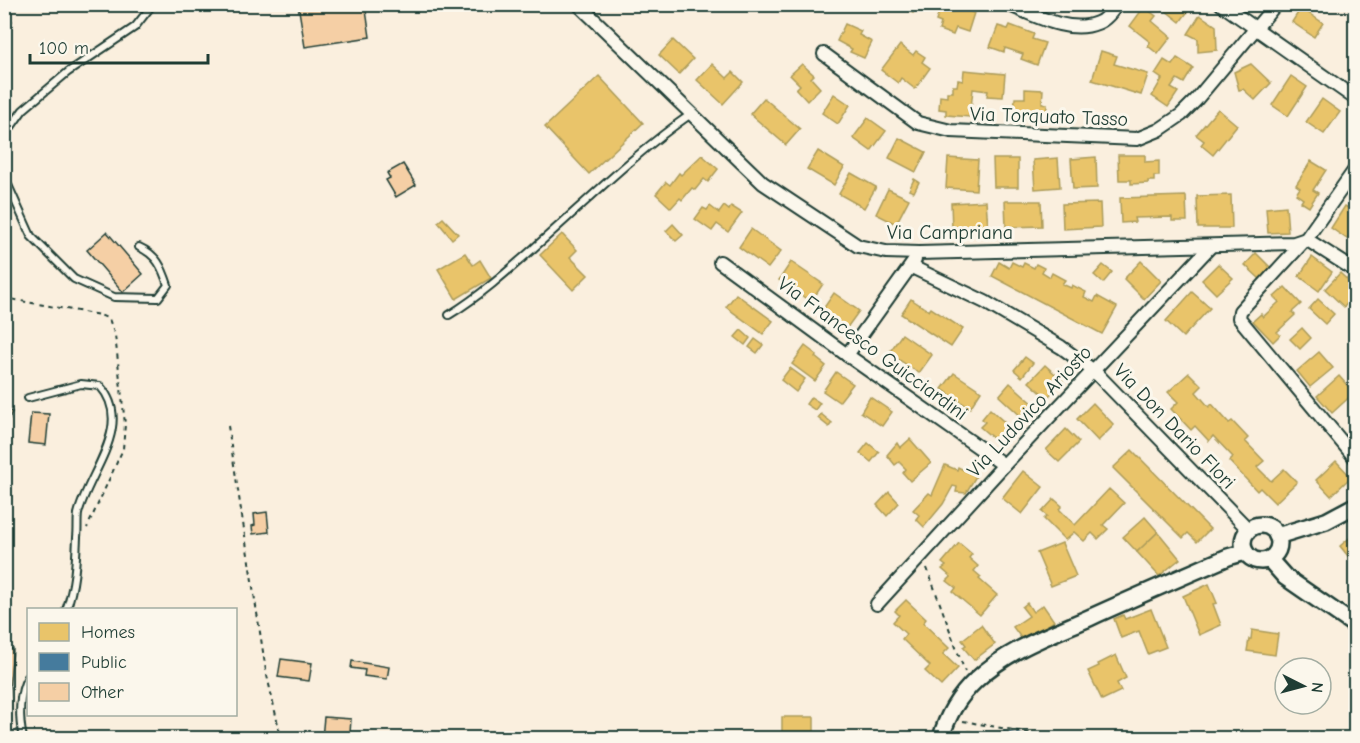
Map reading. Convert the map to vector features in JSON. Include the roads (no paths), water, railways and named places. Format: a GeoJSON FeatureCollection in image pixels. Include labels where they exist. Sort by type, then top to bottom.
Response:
{"type":"FeatureCollection","features":[{"type":"Feature","properties":{"kind":"street","name":"Via Campriana"},"geometry":{"type":"LineString","coordinates":[[578,4],[763,183],[858,246],[872,250],[919,254],[1210,247],[1294,243],[1306,239]]}},
{"type":"Feature","properties":{"kind":"street"},"geometry":{"type":"LineString","coordinates":[[1007,4],[1064,25],[1080,26],[1097,24],[1118,4]]}},
{"type":"Feature","properties":{"kind":"street"},"geometry":{"type":"LineString","coordinates":[[1221,4],[1356,99]]}},
{"type":"Feature","properties":{"kind":"street","name":"Via Torquato Tasso"},"geometry":{"type":"LineString","coordinates":[[824,54],[909,118],[926,127],[951,131],[1137,139],[1159,130],[1196,100],[1276,4]]}},
{"type":"Feature","properties":{"kind":"street"},"geometry":{"type":"LineString","coordinates":[[1356,168],[1306,239],[1240,311],[1239,318],[1356,459]]}},
{"type":"Feature","properties":{"kind":"street"},"geometry":{"type":"LineString","coordinates":[[1306,239],[1356,271]]}},
{"type":"Feature","properties":{"kind":"street","name":"Via Ludovico Ariosto"},"geometry":{"type":"LineString","coordinates":[[877,604],[1004,465],[1210,247]]}},
{"type":"Feature","properties":{"kind":"street"},"geometry":{"type":"LineString","coordinates":[[847,355],[912,267],[919,254]]}},
{"type":"Feature","properties":{"kind":"street","name":"Via Francesco Guicciardini"},"geometry":{"type":"LineString","coordinates":[[720,262],[847,355],[1004,465]]}},
{"type":"Feature","properties":{"kind":"street","name":"Via Don Dario Flori"},"geometry":{"type":"LineString","coordinates":[[912,267],[995,308],[1061,346],[1094,370],[1249,530]]}},
{"type":"Feature","properties":{"kind":"street"},"geometry":{"type":"LineString","coordinates":[[1277,536],[1326,520],[1356,505]]}},
{"type":"Feature","properties":{"kind":"street"},"geometry":{"type":"LineString","coordinates":[[1256,526],[1266,526],[1272,529],[1277,536],[1279,545],[1276,554],[1269,559],[1253,560],[1245,552],[1243,540],[1249,530],[1256,526]]}},
{"type":"Feature","properties":{"kind":"street"},"geometry":{"type":"LineString","coordinates":[[941,738],[959,698],[1002,660],[1038,640],[1228,557],[1245,552]]}},
{"type":"Feature","properties":{"kind":"street"},"geometry":{"type":"LineString","coordinates":[[1269,559],[1285,576],[1356,626]]}},
{"type":"Feature","properties":{"kind":"lane"},"geometry":{"type":"LineString","coordinates":[[4,154],[5,132],[22,110],[68,72],[135,27],[153,4]]}},
{"type":"Feature","properties":{"kind":"lane"},"geometry":{"type":"LineString","coordinates":[[449,315],[464,306],[516,264],[628,165],[692,113]]}},
{"type":"Feature","properties":{"kind":"lane"},"geometry":{"type":"LineString","coordinates":[[4,176],[31,236],[74,279],[114,297],[158,298],[168,285],[161,264],[149,251],[139,248]]}},
{"type":"Feature","properties":{"kind":"lane"},"geometry":{"type":"LineString","coordinates":[[28,398],[81,384],[100,386],[108,395],[113,410],[111,432],[104,456],[86,490],[78,515],[73,590],[66,608]]}},
{"type":"Feature","properties":{"kind":"lane"},"geometry":{"type":"LineString","coordinates":[[23,738],[19,723],[27,679]]}}]}
